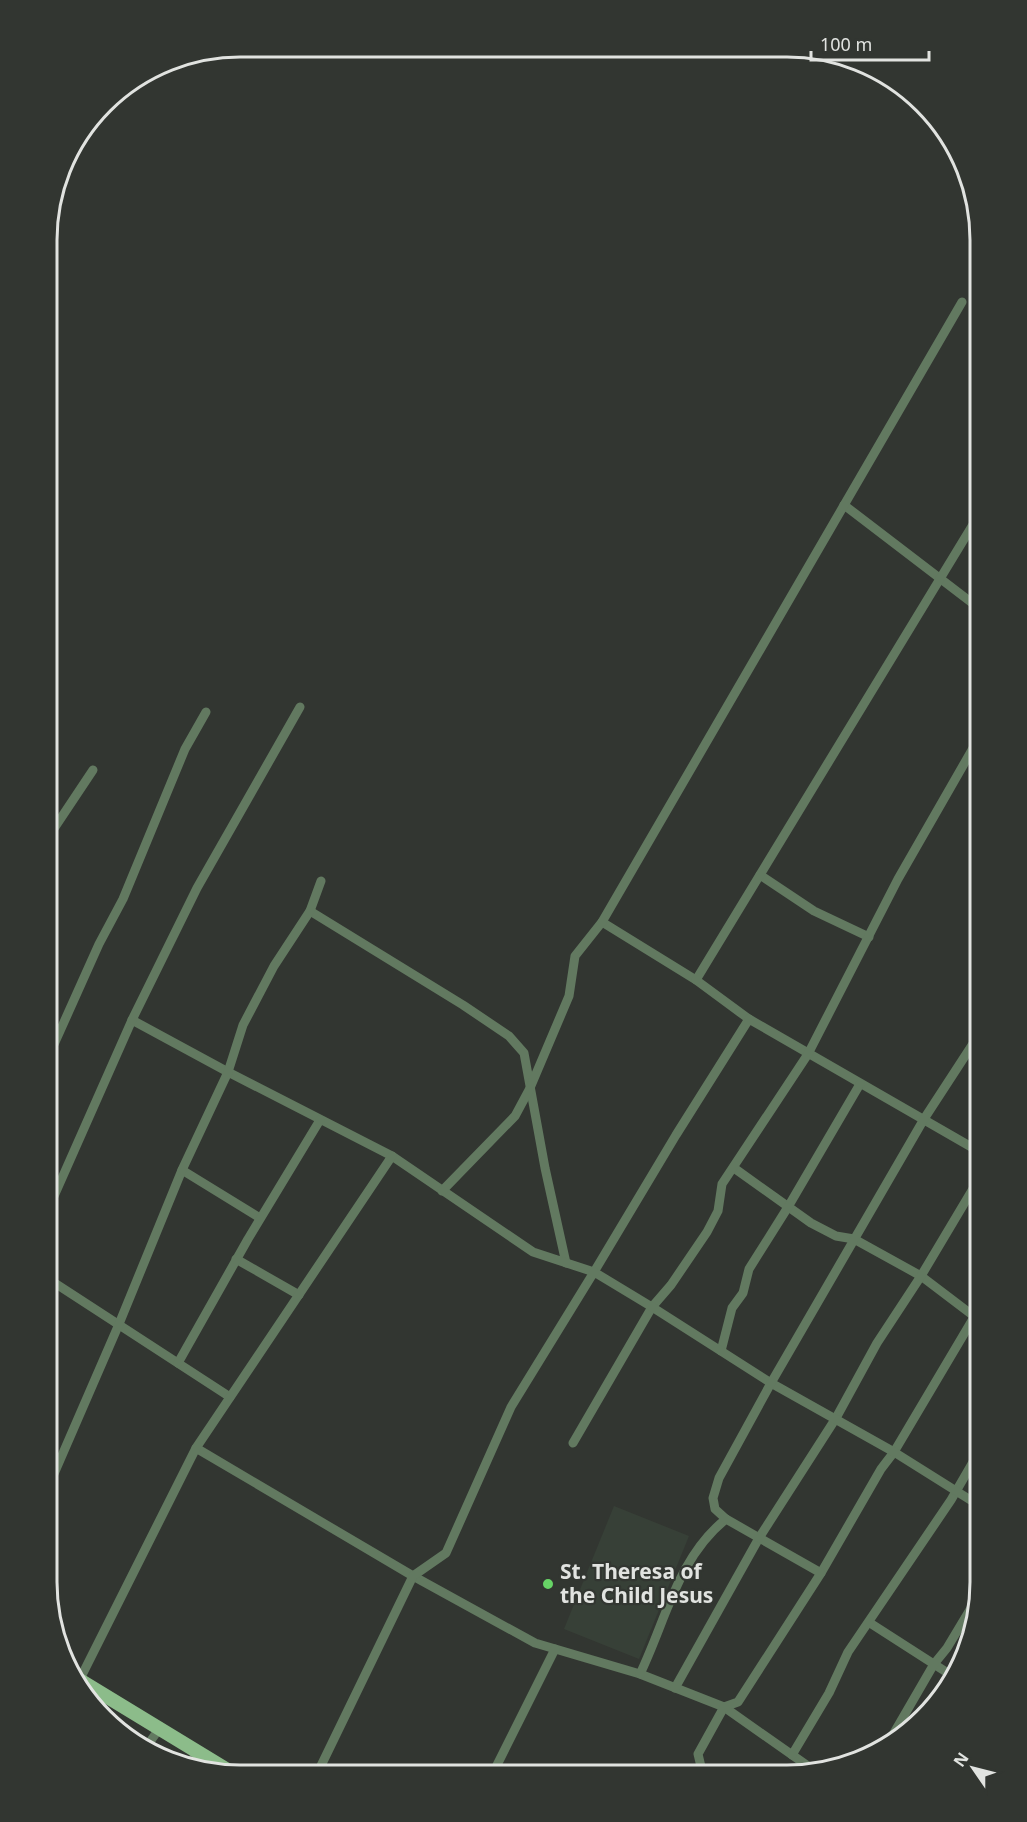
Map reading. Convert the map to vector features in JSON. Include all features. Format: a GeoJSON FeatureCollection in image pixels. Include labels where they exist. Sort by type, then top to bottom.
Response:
{"type":"FeatureCollection","features":[{"type":"Feature","properties":{"kind":"main road"},"geometry":{"type":"LineString","coordinates":[[90,1687],[159,1729],[194,1758]]}},
{"type":"Feature","properties":{"kind":"street"},"geometry":{"type":"LineString","coordinates":[[442,1191],[515,1116],[530,1088],[569,996],[575,957],[602,922],[962,302]]}},
{"type":"Feature","properties":{"kind":"street"},"geometry":{"type":"LineString","coordinates":[[844,505],[970,602]]}},
{"type":"Feature","properties":{"kind":"street"},"geometry":{"type":"LineString","coordinates":[[696,980],[970,529]]}},
{"type":"Feature","properties":{"kind":"street"},"geometry":{"type":"LineString","coordinates":[[57,1189],[132,1020],[197,888],[300,707]]}},
{"type":"Feature","properties":{"kind":"street"},"geometry":{"type":"LineString","coordinates":[[57,1038],[99,944],[123,899],[185,749],[206,712]]}},
{"type":"Feature","properties":{"kind":"street"},"geometry":{"type":"LineString","coordinates":[[573,1443],[652,1306],[671,1285],[707,1232],[718,1211],[722,1184],[808,1054],[898,879],[970,753]]}},
{"type":"Feature","properties":{"kind":"street"},"geometry":{"type":"LineString","coordinates":[[57,824],[93,770]]}},
{"type":"Feature","properties":{"kind":"street"},"geometry":{"type":"LineString","coordinates":[[760,875],[813,911],[869,937]]}},
{"type":"Feature","properties":{"kind":"street"},"geometry":{"type":"LineString","coordinates":[[57,1467],[182,1170],[228,1072],[243,1025],[274,966],[310,911],[321,881]]}},
{"type":"Feature","properties":{"kind":"street"},"geometry":{"type":"LineString","coordinates":[[310,911],[463,1005],[508,1036],[524,1053],[545,1168],[566,1263]]}},
{"type":"Feature","properties":{"kind":"street"},"geometry":{"type":"LineString","coordinates":[[602,922],[696,980],[749,1019],[970,1146]]}},
{"type":"Feature","properties":{"kind":"street"},"geometry":{"type":"LineString","coordinates":[[321,1765],[413,1576],[446,1553],[511,1407],[749,1019]]}},
{"type":"Feature","properties":{"kind":"street"},"geometry":{"type":"LineString","coordinates":[[132,1020],[392,1156],[533,1252],[594,1272],[652,1306],[771,1383],[894,1452],[970,1500]]}},
{"type":"Feature","properties":{"kind":"street"},"geometry":{"type":"LineString","coordinates":[[821,1573],[726,1519],[715,1509],[713,1498],[719,1478],[771,1383],[924,1119],[970,1048]]}},
{"type":"Feature","properties":{"kind":"street"},"geometry":{"type":"LineString","coordinates":[[721,1351],[732,1308],[743,1293],[749,1269],[860,1084]]}},
{"type":"Feature","properties":{"kind":"street"},"geometry":{"type":"LineString","coordinates":[[178,1363],[236,1259],[320,1119]]}},
{"type":"Feature","properties":{"kind":"street"},"geometry":{"type":"LineString","coordinates":[[80,1670],[196,1448],[392,1156]]}},
{"type":"Feature","properties":{"kind":"street"},"geometry":{"type":"LineString","coordinates":[[734,1168],[812,1224],[836,1236],[854,1239],[921,1276],[970,1313]]}},
{"type":"Feature","properties":{"kind":"street"},"geometry":{"type":"LineString","coordinates":[[182,1170],[260,1218]]}},
{"type":"Feature","properties":{"kind":"street"},"geometry":{"type":"LineString","coordinates":[[675,1688],[759,1538],[836,1418],[877,1343],[921,1276],[970,1194]]}},
{"type":"Feature","properties":{"kind":"street"},"geometry":{"type":"LineString","coordinates":[[236,1259],[298,1295]]}},
{"type":"Feature","properties":{"kind":"street"},"geometry":{"type":"LineString","coordinates":[[57,1284],[230,1396]]}},
{"type":"Feature","properties":{"kind":"street"},"geometry":{"type":"LineString","coordinates":[[701,1765],[698,1754],[724,1707],[738,1702],[821,1573],[881,1469],[894,1452],[970,1325]]}},
{"type":"Feature","properties":{"kind":"street"},"geometry":{"type":"LineString","coordinates":[[196,1448],[413,1576],[535,1643],[640,1674],[724,1707],[805,1764]]}},
{"type":"Feature","properties":{"kind":"street"},"geometry":{"type":"LineString","coordinates":[[792,1755],[829,1693],[848,1652],[870,1623],[970,1468]]}},
{"type":"Feature","properties":{"kind":"street"},"geometry":{"type":"LineString","coordinates":[[640,1674],[685,1567],[711,1531],[726,1519]]}},
{"type":"Feature","properties":{"kind":"street"},"geometry":{"type":"LineString","coordinates":[[896,1729],[934,1664],[966,1615]]}},
{"type":"Feature","properties":{"kind":"street"},"geometry":{"type":"LineString","coordinates":[[870,1623],[947,1672]]}},
{"type":"Feature","properties":{"kind":"street"},"geometry":{"type":"LineString","coordinates":[[497,1765],[555,1650]]}},
{"type":"Feature","properties":{"kind":"street"},"geometry":{"type":"LineString","coordinates":[[150,1742],[159,1729]]}},
{"type":"Feature","properties":{"kind":"shaded area"},"geometry":{"type":"Polygon","coordinates":[[[614,1506],[689,1536],[639,1659],[564,1629],[614,1506]]]}},
{"type":"Feature","properties":{"kind":"place","name":"St. Theresa of the Child Jesus"},"geometry":{"type":"Point","coordinates":[548,1584]}}]}
